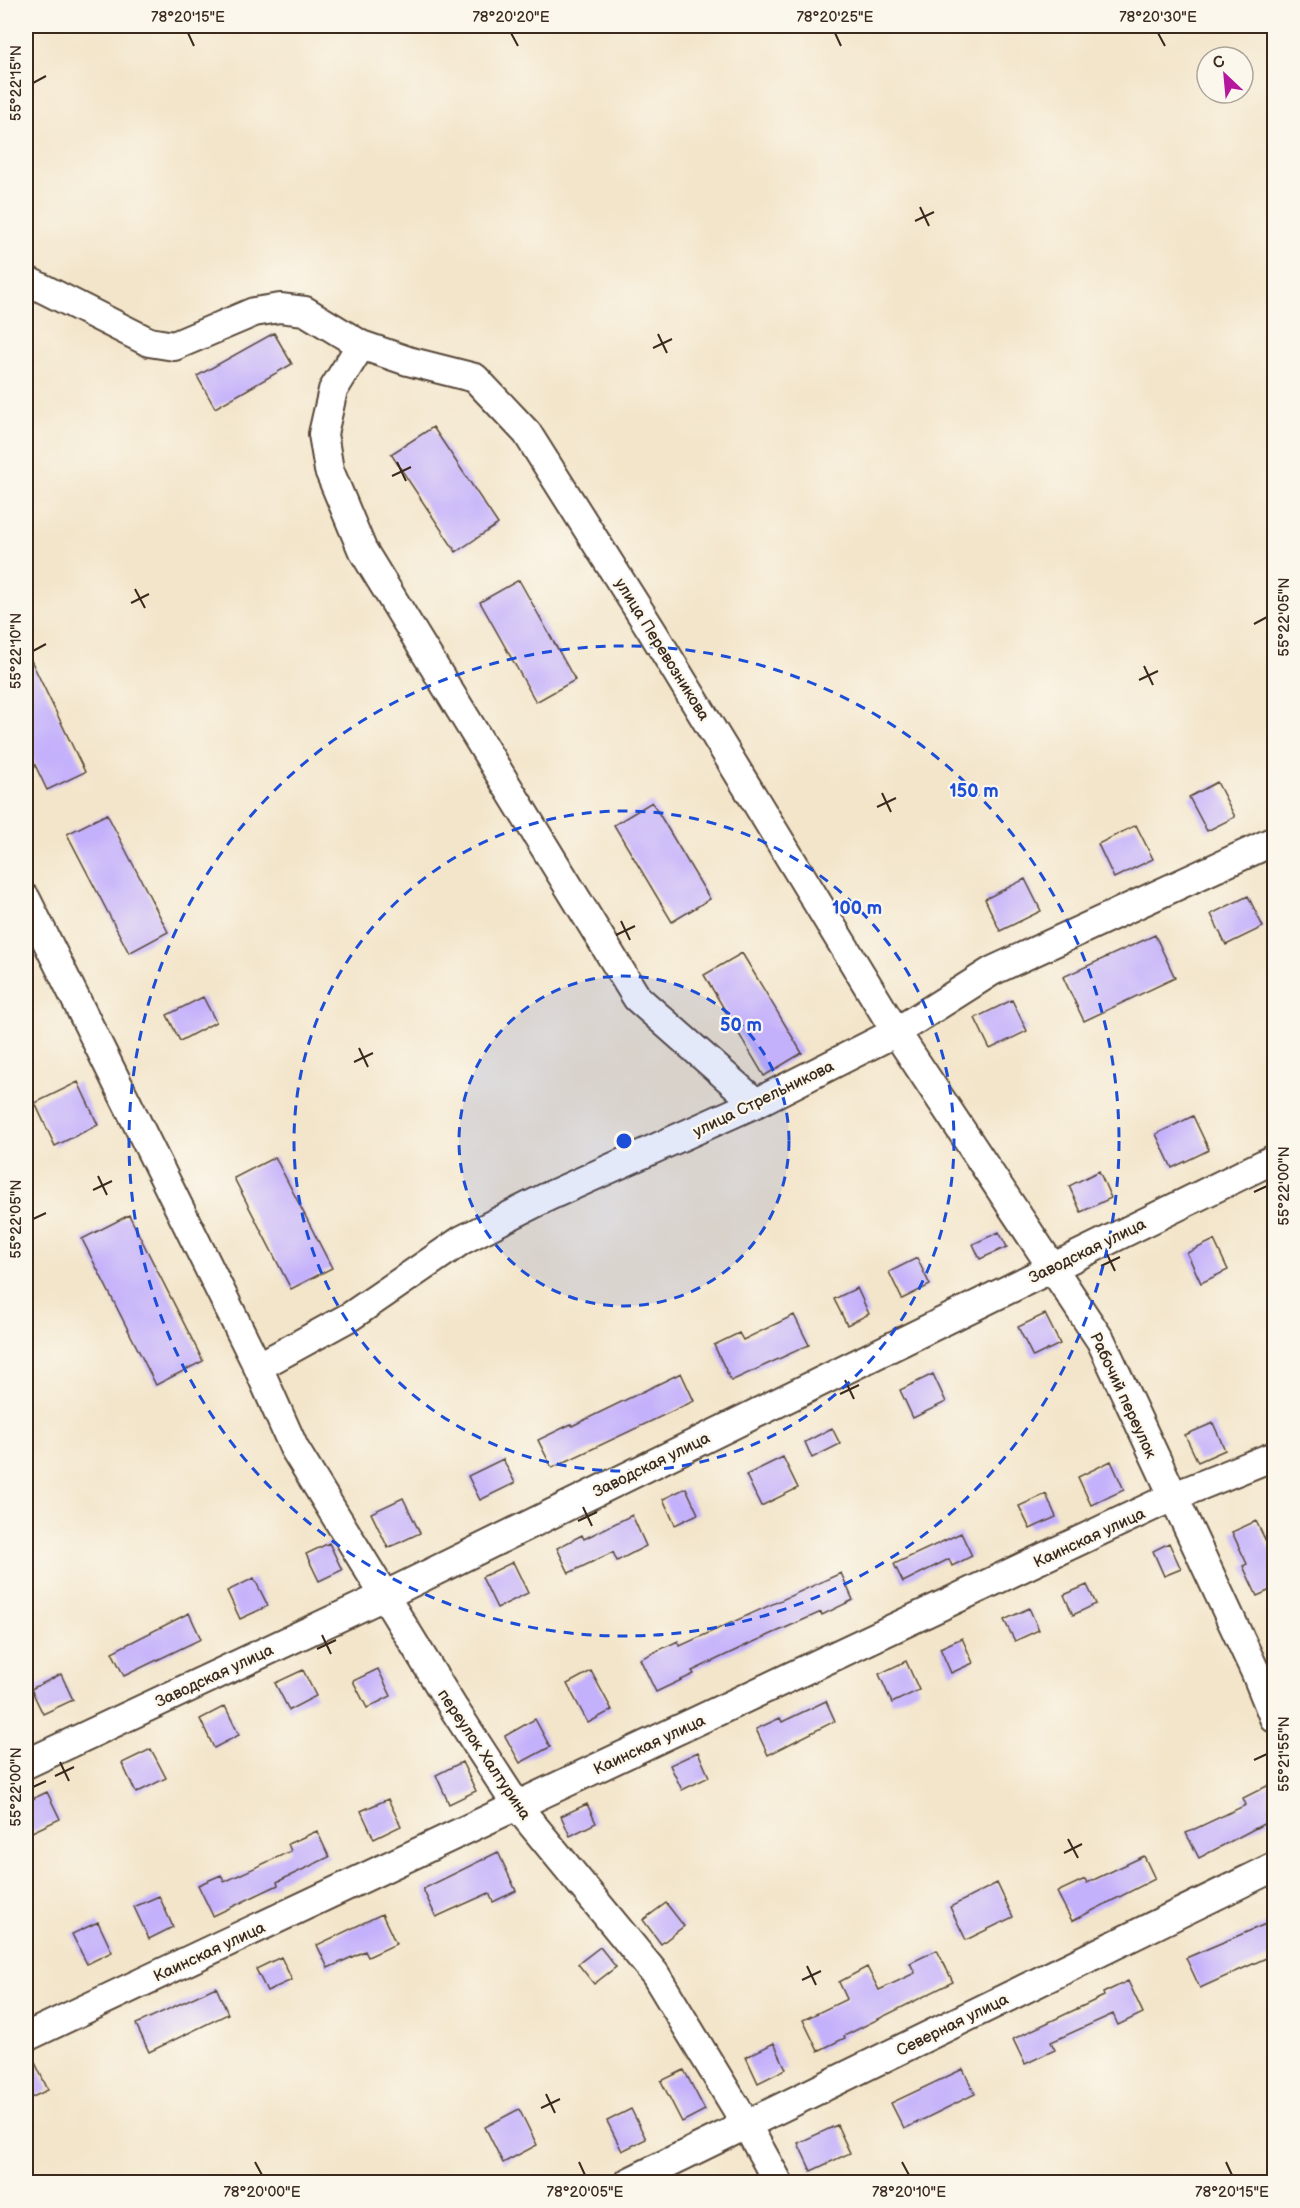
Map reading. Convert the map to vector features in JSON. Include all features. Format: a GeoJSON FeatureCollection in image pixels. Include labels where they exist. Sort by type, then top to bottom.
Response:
{"type":"FeatureCollection","features":[{"type":"Feature","properties":{"kind":"street","name":"улица Перевозникова"},"geometry":{"type":"LineString","coordinates":[[26,280],[148,342],[174,346],[254,312],[280,308],[305,311],[362,345],[408,361],[475,378],[527,433],[652,631],[896,1032]]}},
{"type":"Feature","properties":{"kind":"street"},"geometry":{"type":"LineString","coordinates":[[362,345],[333,390],[323,434],[329,470],[362,549],[637,998],[756,1103]]}},
{"type":"Feature","properties":{"kind":"street","name":"улица Стрельникова"},"geometry":{"type":"LineString","coordinates":[[258,1367],[351,1316],[462,1240],[546,1197],[756,1103],[896,1032],[992,971],[1275,841]]}},
{"type":"Feature","properties":{"kind":"street","name":"переулок Халтурина"},"geometry":{"type":"LineString","coordinates":[[26,899],[258,1367],[294,1448],[384,1596],[517,1806],[655,1974],[746,2124],[778,2182]]}},
{"type":"Feature","properties":{"kind":"street","name":"Рабочий переулок"},"geometry":{"type":"LineString","coordinates":[[896,1032],[1101,1341],[1275,1718]]}},
{"type":"Feature","properties":{"kind":"street","name":"Заводская улица"},"geometry":{"type":"LineString","coordinates":[[26,1764],[384,1596],[1275,1159]]}},
{"type":"Feature","properties":{"kind":"street","name":"Каинская улица"},"geometry":{"type":"LineString","coordinates":[[26,2037],[1172,1497],[1275,1456]]}},
{"type":"Feature","properties":{"kind":"street","name":"Северная улица"},"geometry":{"type":"LineString","coordinates":[[629,2182],[1275,1867]]}},
{"type":"Feature","properties":{"kind":"building"},"geometry":{"type":"Polygon","coordinates":[[[274,333],[292,364],[215,408],[197,376],[274,333]]]}},
{"type":"Feature","properties":{"kind":"building"},"geometry":{"type":"Polygon","coordinates":[[[433,427],[498,524],[456,552],[391,454],[433,427]]]}},
{"type":"Feature","properties":{"kind":"building"},"geometry":{"type":"Polygon","coordinates":[[[519,580],[575,680],[536,702],[480,602],[519,580]]]}},
{"type":"Feature","properties":{"kind":"building"},"geometry":{"type":"Polygon","coordinates":[[[26,650],[85,772],[47,790],[26,746],[26,650]]]}},
{"type":"Feature","properties":{"kind":"building"},"geometry":{"type":"Polygon","coordinates":[[[1217,782],[1235,817],[1207,831],[1189,797],[1217,782]]]}},
{"type":"Feature","properties":{"kind":"building"},"geometry":{"type":"Polygon","coordinates":[[[652,802],[710,899],[672,922],[614,825],[652,802]]]}},
{"type":"Feature","properties":{"kind":"building"},"geometry":{"type":"Polygon","coordinates":[[[107,814],[168,932],[129,953],[67,834],[107,814]]]}},
{"type":"Feature","properties":{"kind":"building"},"geometry":{"type":"Polygon","coordinates":[[[1136,825],[1153,859],[1114,878],[1098,844],[1136,825]]]}},
{"type":"Feature","properties":{"kind":"building"},"geometry":{"type":"Polygon","coordinates":[[[1025,879],[1041,911],[1000,931],[985,899],[1025,879]]]}},
{"type":"Feature","properties":{"kind":"building"},"geometry":{"type":"Polygon","coordinates":[[[1248,896],[1263,927],[1226,945],[1211,914],[1248,896]]]}},
{"type":"Feature","properties":{"kind":"building"},"geometry":{"type":"Polygon","coordinates":[[[1155,935],[1175,978],[1084,1021],[1063,977],[1155,935]]]}},
{"type":"Feature","properties":{"kind":"building"},"geometry":{"type":"Polygon","coordinates":[[[742,953],[802,1053],[764,1076],[704,975],[742,953]]]}},
{"type":"Feature","properties":{"kind":"building"},"geometry":{"type":"Polygon","coordinates":[[[203,997],[216,1022],[180,1041],[167,1015],[203,997]]]}},
{"type":"Feature","properties":{"kind":"building"},"geometry":{"type":"Polygon","coordinates":[[[1012,1000],[1027,1031],[990,1049],[975,1018],[1012,1000]]]}},
{"type":"Feature","properties":{"kind":"building"},"geometry":{"type":"Polygon","coordinates":[[[78,1082],[98,1125],[55,1146],[35,1103],[78,1082]]]}},
{"type":"Feature","properties":{"kind":"building"},"geometry":{"type":"Polygon","coordinates":[[[1193,1116],[1209,1150],[1172,1168],[1156,1134],[1193,1116]]]}},
{"type":"Feature","properties":{"kind":"building"},"geometry":{"type":"Polygon","coordinates":[[[275,1157],[332,1268],[291,1289],[234,1178],[275,1157]]]}},
{"type":"Feature","properties":{"kind":"building"},"geometry":{"type":"Polygon","coordinates":[[[1099,1171],[1111,1198],[1081,1212],[1069,1186],[1099,1171]]]}},
{"type":"Feature","properties":{"kind":"building"},"geometry":{"type":"Polygon","coordinates":[[[129,1215],[203,1361],[156,1385],[82,1239],[129,1215]]]}},
{"type":"Feature","properties":{"kind":"building"},"geometry":{"type":"Polygon","coordinates":[[[999,1232],[1007,1247],[980,1259],[973,1244],[999,1232]]]}},
{"type":"Feature","properties":{"kind":"building"},"geometry":{"type":"Polygon","coordinates":[[[1214,1240],[1228,1270],[1201,1283],[1187,1253],[1214,1240]]]}},
{"type":"Feature","properties":{"kind":"building"},"geometry":{"type":"Polygon","coordinates":[[[917,1258],[930,1285],[902,1299],[889,1272],[917,1258]]]}},
{"type":"Feature","properties":{"kind":"building"},"geometry":{"type":"Polygon","coordinates":[[[857,1288],[869,1314],[847,1325],[834,1299],[857,1288]]]}},
{"type":"Feature","properties":{"kind":"building"},"geometry":{"type":"Polygon","coordinates":[[[1045,1314],[1060,1344],[1033,1357],[1018,1327],[1045,1314]]]}},
{"type":"Feature","properties":{"kind":"building"},"geometry":{"type":"Polygon","coordinates":[[[794,1315],[809,1345],[731,1381],[714,1345],[739,1333],[743,1340],[794,1315]]]}},
{"type":"Feature","properties":{"kind":"building"},"geometry":{"type":"Polygon","coordinates":[[[681,1373],[694,1401],[552,1468],[538,1440],[681,1373]]]}},
{"type":"Feature","properties":{"kind":"building"},"geometry":{"type":"Polygon","coordinates":[[[933,1374],[946,1402],[913,1418],[900,1390],[933,1374]]]}},
{"type":"Feature","properties":{"kind":"building"},"geometry":{"type":"Polygon","coordinates":[[[1213,1423],[1225,1450],[1198,1462],[1185,1435],[1213,1423]]]}},
{"type":"Feature","properties":{"kind":"building"},"geometry":{"type":"Polygon","coordinates":[[[832,1428],[840,1444],[812,1458],[805,1442],[832,1428]]]}},
{"type":"Feature","properties":{"kind":"building"},"geometry":{"type":"Polygon","coordinates":[[[783,1457],[798,1488],[761,1506],[746,1475],[783,1457]]]}},
{"type":"Feature","properties":{"kind":"building"},"geometry":{"type":"Polygon","coordinates":[[[503,1459],[515,1483],[480,1500],[468,1476],[503,1459]]]}},
{"type":"Feature","properties":{"kind":"building"},"geometry":{"type":"Polygon","coordinates":[[[1111,1461],[1124,1490],[1091,1505],[1078,1477],[1111,1461]]]}},
{"type":"Feature","properties":{"kind":"building"},"geometry":{"type":"Polygon","coordinates":[[[686,1488],[698,1514],[675,1525],[663,1499],[686,1488]]]}},
{"type":"Feature","properties":{"kind":"building"},"geometry":{"type":"Polygon","coordinates":[[[1046,1494],[1056,1517],[1030,1529],[1019,1506],[1046,1494]]]}},
{"type":"Feature","properties":{"kind":"building"},"geometry":{"type":"Polygon","coordinates":[[[403,1498],[420,1533],[388,1548],[371,1513],[403,1498]]]}},
{"type":"Feature","properties":{"kind":"building"},"geometry":{"type":"Polygon","coordinates":[[[632,1515],[646,1546],[617,1561],[613,1552],[569,1573],[557,1548],[582,1535],[584,1539],[632,1515]]]}},
{"type":"Feature","properties":{"kind":"building"},"geometry":{"type":"Polygon","coordinates":[[[1256,1521],[1275,1560],[1275,1588],[1257,1596],[1243,1566],[1247,1564],[1232,1532],[1256,1521]]]}},
{"type":"Feature","properties":{"kind":"building"},"geometry":{"type":"Polygon","coordinates":[[[961,1533],[972,1556],[952,1566],[949,1559],[903,1582],[894,1564],[961,1533]]]}},
{"type":"Feature","properties":{"kind":"building"},"geometry":{"type":"Polygon","coordinates":[[[329,1543],[342,1570],[319,1581],[306,1554],[329,1543]]]}},
{"type":"Feature","properties":{"kind":"building"},"geometry":{"type":"Polygon","coordinates":[[[1169,1543],[1181,1569],[1164,1576],[1153,1551],[1169,1543]]]}},
{"type":"Feature","properties":{"kind":"building"},"geometry":{"type":"Polygon","coordinates":[[[513,1562],[528,1593],[497,1608],[482,1577],[513,1562]]]}},
{"type":"Feature","properties":{"kind":"building"},"geometry":{"type":"Polygon","coordinates":[[[841,1573],[853,1600],[749,1644],[692,1671],[694,1674],[656,1692],[640,1659],[678,1641],[680,1646],[841,1573]]]}},
{"type":"Feature","properties":{"kind":"building"},"geometry":{"type":"Polygon","coordinates":[[[254,1578],[268,1606],[240,1619],[227,1591],[254,1578]]]}},
{"type":"Feature","properties":{"kind":"building"},"geometry":{"type":"Polygon","coordinates":[[[1087,1585],[1096,1604],[1073,1615],[1064,1595],[1087,1585]]]}},
{"type":"Feature","properties":{"kind":"building"},"geometry":{"type":"Polygon","coordinates":[[[1029,1608],[1039,1630],[1015,1641],[1004,1620],[1029,1608]]]}},
{"type":"Feature","properties":{"kind":"building"},"geometry":{"type":"Polygon","coordinates":[[[189,1613],[201,1639],[124,1676],[112,1652],[189,1613]]]}},
{"type":"Feature","properties":{"kind":"building"},"geometry":{"type":"Polygon","coordinates":[[[962,1638],[973,1663],[951,1673],[940,1648],[962,1638]]]}},
{"type":"Feature","properties":{"kind":"building"},"geometry":{"type":"Polygon","coordinates":[[[906,1661],[919,1690],[892,1703],[879,1674],[906,1661]]]}},
{"type":"Feature","properties":{"kind":"building"},"geometry":{"type":"Polygon","coordinates":[[[378,1669],[391,1696],[367,1708],[353,1681],[378,1669]]]}},
{"type":"Feature","properties":{"kind":"building"},"geometry":{"type":"Polygon","coordinates":[[[303,1670],[316,1696],[289,1710],[275,1683],[303,1670]]]}},
{"type":"Feature","properties":{"kind":"building"},"geometry":{"type":"Polygon","coordinates":[[[591,1671],[612,1710],[588,1723],[567,1684],[591,1671]]]}},
{"type":"Feature","properties":{"kind":"building"},"geometry":{"type":"Polygon","coordinates":[[[61,1674],[73,1700],[43,1714],[31,1689],[61,1674]]]}},
{"type":"Feature","properties":{"kind":"building"},"geometry":{"type":"Polygon","coordinates":[[[826,1701],[835,1721],[768,1755],[756,1729],[780,1718],[782,1722],[826,1701]]]}},
{"type":"Feature","properties":{"kind":"building"},"geometry":{"type":"Polygon","coordinates":[[[225,1706],[239,1735],[214,1748],[200,1719],[225,1706]]]}},
{"type":"Feature","properties":{"kind":"building"},"geometry":{"type":"Polygon","coordinates":[[[535,1719],[550,1747],[520,1763],[505,1736],[535,1719]]]}},
{"type":"Feature","properties":{"kind":"building"},"geometry":{"type":"Polygon","coordinates":[[[151,1749],[166,1778],[136,1793],[122,1763],[151,1749]]]}},
{"type":"Feature","properties":{"kind":"building"},"geometry":{"type":"Polygon","coordinates":[[[698,1752],[709,1777],[682,1790],[670,1765],[698,1752]]]}},
{"type":"Feature","properties":{"kind":"building"},"geometry":{"type":"Polygon","coordinates":[[[462,1762],[476,1791],[449,1804],[436,1775],[462,1762]]]}},
{"type":"Feature","properties":{"kind":"building"},"geometry":{"type":"Polygon","coordinates":[[[1275,1782],[1275,1818],[1199,1858],[1186,1833],[1246,1805],[1243,1798],[1275,1782]]]}},
{"type":"Feature","properties":{"kind":"building"},"geometry":{"type":"Polygon","coordinates":[[[47,1792],[60,1819],[32,1832],[26,1820],[26,1802],[47,1792]]]}},
{"type":"Feature","properties":{"kind":"building"},"geometry":{"type":"Polygon","coordinates":[[[388,1799],[401,1826],[374,1839],[361,1811],[388,1799]]]}},
{"type":"Feature","properties":{"kind":"building"},"geometry":{"type":"Polygon","coordinates":[[[587,1804],[596,1823],[570,1836],[561,1816],[587,1804]]]}},
{"type":"Feature","properties":{"kind":"building"},"geometry":{"type":"Polygon","coordinates":[[[317,1831],[329,1857],[277,1882],[278,1885],[213,1916],[198,1885],[221,1875],[224,1882],[291,1851],[288,1844],[317,1831]]]}},
{"type":"Feature","properties":{"kind":"building"},"geometry":{"type":"Polygon","coordinates":[[[498,1852],[516,1891],[493,1902],[489,1893],[436,1917],[423,1889],[498,1852]]]}},
{"type":"Feature","properties":{"kind":"building"},"geometry":{"type":"Polygon","coordinates":[[[1144,1856],[1155,1879],[1072,1921],[1057,1892],[1085,1879],[1087,1883],[1144,1856]]]}},
{"type":"Feature","properties":{"kind":"building"},"geometry":{"type":"Polygon","coordinates":[[[997,1883],[1013,1917],[966,1940],[950,1907],[997,1883]]]}},
{"type":"Feature","properties":{"kind":"building"},"geometry":{"type":"Polygon","coordinates":[[[159,1896],[173,1927],[149,1939],[134,1907],[159,1896]]]}},
{"type":"Feature","properties":{"kind":"building"},"geometry":{"type":"Polygon","coordinates":[[[666,1903],[684,1926],[661,1944],[643,1920],[666,1903]]]}},
{"type":"Feature","properties":{"kind":"building"},"geometry":{"type":"Polygon","coordinates":[[[382,1914],[396,1944],[368,1957],[365,1951],[328,1968],[317,1945],[382,1914]]]}},
{"type":"Feature","properties":{"kind":"building"},"geometry":{"type":"Polygon","coordinates":[[[98,1922],[112,1952],[87,1964],[72,1934],[98,1922]]]}},
{"type":"Feature","properties":{"kind":"building"},"geometry":{"type":"Polygon","coordinates":[[[1268,1923],[1275,1937],[1275,1954],[1200,1988],[1186,1958],[1268,1923]]]}},
{"type":"Feature","properties":{"kind":"building"},"geometry":{"type":"Polygon","coordinates":[[[600,1947],[616,1967],[594,1984],[578,1964],[600,1947]]]}},
{"type":"Feature","properties":{"kind":"building"},"geometry":{"type":"Polygon","coordinates":[[[937,1950],[953,1982],[818,2051],[803,2020],[847,1999],[839,1982],[867,1967],[879,1990],[915,1973],[910,1963],[937,1950]]]}},
{"type":"Feature","properties":{"kind":"building"},"geometry":{"type":"Polygon","coordinates":[[[281,1957],[292,1980],[267,1991],[256,1969],[281,1957]]]}},
{"type":"Feature","properties":{"kind":"building"},"geometry":{"type":"Polygon","coordinates":[[[1128,1981],[1143,2013],[1118,2025],[1113,2014],[1051,2042],[1055,2050],[1025,2064],[1013,2039],[1104,1996],[1103,1993],[1128,1981]]]}},
{"type":"Feature","properties":{"kind":"building"},"geometry":{"type":"Polygon","coordinates":[[[216,1987],[228,2014],[149,2052],[136,2024],[216,1987]]]}},
{"type":"Feature","properties":{"kind":"building"},"geometry":{"type":"Polygon","coordinates":[[[774,2043],[786,2069],[758,2083],[746,2057],[774,2043]]]}},
{"type":"Feature","properties":{"kind":"building"},"geometry":{"type":"Polygon","coordinates":[[[30,2052],[48,2090],[26,2100],[26,2053],[30,2052]]]}},
{"type":"Feature","properties":{"kind":"building"},"geometry":{"type":"Polygon","coordinates":[[[963,2069],[975,2094],[904,2129],[891,2103],[963,2069]]]}},
{"type":"Feature","properties":{"kind":"building"},"geometry":{"type":"Polygon","coordinates":[[[684,2070],[705,2110],[682,2122],[661,2081],[684,2070]]]}},
{"type":"Feature","properties":{"kind":"building"},"geometry":{"type":"Polygon","coordinates":[[[519,2109],[537,2145],[503,2163],[485,2127],[519,2109]]]}},
{"type":"Feature","properties":{"kind":"building"},"geometry":{"type":"Polygon","coordinates":[[[631,2109],[646,2139],[622,2151],[607,2121],[631,2109]]]}},
{"type":"Feature","properties":{"kind":"building"},"geometry":{"type":"Polygon","coordinates":[[[837,2125],[850,2153],[811,2171],[798,2143],[837,2125]]]}}]}
